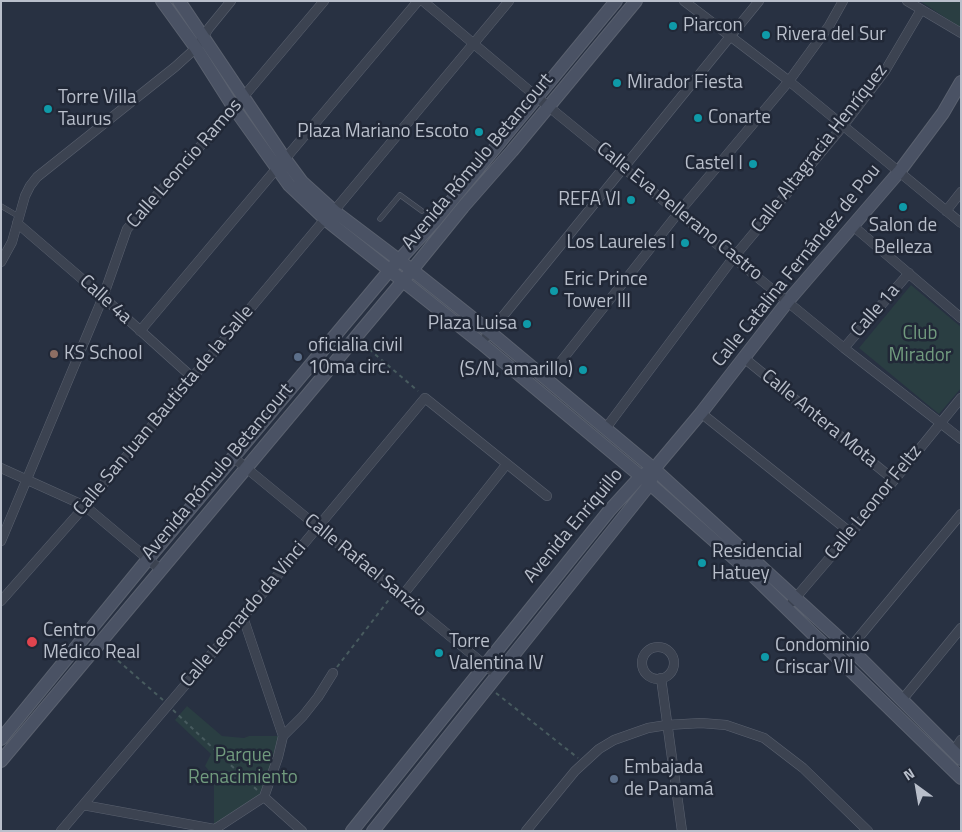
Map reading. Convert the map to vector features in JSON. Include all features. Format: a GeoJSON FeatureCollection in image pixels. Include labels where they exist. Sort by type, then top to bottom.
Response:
{"type":"FeatureCollection","features":[{"type":"Feature","properties":{"kind":"main road"},"geometry":{"type":"LineString","coordinates":[[162,1],[196,48],[234,108],[281,163]]}},
{"type":"Feature","properties":{"kind":"main road"},"geometry":{"type":"LineString","coordinates":[[179,1],[244,97],[281,163],[289,185],[329,215],[412,270],[490,332],[654,469],[850,648],[957,756]]}},
{"type":"Feature","properties":{"kind":"main road","name":"Avenida Rómulo Betancourt"},"geometry":{"type":"LineString","coordinates":[[1,739],[233,457],[389,271],[538,98],[616,1]]}},
{"type":"Feature","properties":{"kind":"main road","name":"Avenida Rómulo Betancourt"},"geometry":{"type":"LineString","coordinates":[[1,761],[636,1]]}},
{"type":"Feature","properties":{"kind":"main road","name":"Calle Catalina Fernández de Pou"},"geometry":{"type":"LineString","coordinates":[[654,469],[701,414],[788,301],[898,172],[943,113],[961,82]]}},
{"type":"Feature","properties":{"kind":"main road"},"geometry":{"type":"LineString","coordinates":[[329,215],[389,271],[481,343],[645,480],[744,567],[961,778]]}},
{"type":"Feature","properties":{"kind":"main road","name":"Avenida Enriquillo"},"geometry":{"type":"LineString","coordinates":[[373,831],[488,687],[654,469]]}},
{"type":"Feature","properties":{"kind":"main road","name":"Avenida Enriquillo"},"geometry":{"type":"LineString","coordinates":[[352,831],[609,511],[645,480]]}},
{"type":"Feature","properties":{"kind":"street"},"geometry":{"type":"LineString","coordinates":[[1,262],[12,242],[25,196],[30,186],[38,177],[196,48],[203,36],[231,1]]}},
{"type":"Feature","properties":{"kind":"street","name":"Calle Leoncio Ramos"},"geometry":{"type":"LineString","coordinates":[[1,541],[103,297],[126,229],[244,97],[324,1]]}},
{"type":"Feature","properties":{"kind":"street"},"geometry":{"type":"LineString","coordinates":[[140,330],[418,1]]}},
{"type":"Feature","properties":{"kind":"street","name":"Calle Eva Pellerano Castro"},"geometry":{"type":"LineString","coordinates":[[423,1],[538,98],[624,166],[844,348],[961,439]]}},
{"type":"Feature","properties":{"kind":"street","name":"Calle San Juan Bautista de la Salle"},"geometry":{"type":"LineString","coordinates":[[1,601],[85,506],[510,1]]}},
{"type":"Feature","properties":{"kind":"street"},"geometry":{"type":"LineString","coordinates":[[684,1],[788,81],[961,223]]}},
{"type":"Feature","properties":{"kind":"street"},"geometry":{"type":"LineString","coordinates":[[481,343],[759,1]]}},
{"type":"Feature","properties":{"kind":"street"},"geometry":{"type":"LineString","coordinates":[[547,379],[680,212],[788,81],[829,26],[844,1]]}},
{"type":"Feature","properties":{"kind":"street"},"geometry":{"type":"LineString","coordinates":[[907,1],[961,33]]}},
{"type":"Feature","properties":{"kind":"street","name":"Calle Altagracia Henríquez"},"geometry":{"type":"LineString","coordinates":[[606,428],[734,257],[843,126],[885,71],[920,10]]}},
{"type":"Feature","properties":{"kind":"street"},"geometry":{"type":"LineString","coordinates":[[946,211],[961,192]]}},
{"type":"Feature","properties":{"kind":"street","name":"Calle 4a"},"geometry":{"type":"LineString","coordinates":[[18,219],[193,378]]}},
{"type":"Feature","properties":{"kind":"street"},"geometry":{"type":"LineString","coordinates":[[853,226],[961,318]]}},
{"type":"Feature","properties":{"kind":"street","name":"Calle 1a"},"geometry":{"type":"LineString","coordinates":[[844,348],[909,274]]}},
{"type":"Feature","properties":{"kind":"street","name":"Calle Antera Mota"},"geometry":{"type":"LineString","coordinates":[[744,358],[894,480]]}},
{"type":"Feature","properties":{"kind":"street"},"geometry":{"type":"LineString","coordinates":[[425,398],[506,465],[547,496]]}},
{"type":"Feature","properties":{"kind":"street","name":"Calle Leonardo da Vinci"},"geometry":{"type":"LineString","coordinates":[[61,831],[243,617],[425,398]]}},
{"type":"Feature","properties":{"kind":"street","name":"Calle Leonor Feltz"},"geometry":{"type":"LineString","coordinates":[[786,607],[851,533],[961,398]]}},
{"type":"Feature","properties":{"kind":"street"},"geometry":{"type":"LineString","coordinates":[[701,414],[851,533]]}},
{"type":"Feature","properties":{"kind":"street","name":"Calle Rafael Sanzio"},"geometry":{"type":"LineString","coordinates":[[233,457],[497,675]]}},
{"type":"Feature","properties":{"kind":"street"},"geometry":{"type":"LineString","coordinates":[[398,594],[506,465]]}},
{"type":"Feature","properties":{"kind":"street"},"geometry":{"type":"LineString","coordinates":[[1,468],[85,506],[161,570]]}},
{"type":"Feature","properties":{"kind":"street"},"geometry":{"type":"LineString","coordinates":[[850,648],[961,514]]}},
{"type":"Feature","properties":{"kind":"street"},"geometry":{"type":"LineString","coordinates":[[243,617],[283,736]]}},
{"type":"Feature","properties":{"kind":"street"},"geometry":{"type":"LineString","coordinates":[[902,700],[961,628]]}},
{"type":"Feature","properties":{"kind":"street"},"geometry":{"type":"LineString","coordinates":[[83,805],[213,830],[264,797],[283,736],[303,716],[333,673]]}},
{"type":"Feature","properties":{"kind":"street"},"geometry":{"type":"LineString","coordinates":[[661,678],[682,831]]}},
{"type":"Feature","properties":{"kind":"street"},"geometry":{"type":"LineString","coordinates":[[526,831],[574,771],[599,749],[631,733],[667,725],[701,723],[726,725],[764,738],[803,768],[868,831]]}},
{"type":"Feature","properties":{"kind":"street"},"geometry":{"type":"LineString","coordinates":[[957,756],[961,740]]}},
{"type":"Feature","properties":{"kind":"street"},"geometry":{"type":"LineString","coordinates":[[264,797],[302,831]]}},
{"type":"Feature","properties":{"kind":"lane"},"geometry":{"type":"LineString","coordinates":[[380,219],[400,195],[422,211]]}},
{"type":"Feature","properties":{"kind":"lane"},"geometry":{"type":"LineString","coordinates":[[1,206],[18,219]]}},
{"type":"Feature","properties":{"kind":"path"},"geometry":{"type":"LineString","coordinates":[[356,337],[425,398]]}},
{"type":"Feature","properties":{"kind":"path"},"geometry":{"type":"LineString","coordinates":[[333,673],[398,594]]}},
{"type":"Feature","properties":{"kind":"path"},"geometry":{"type":"LineString","coordinates":[[98,643],[168,705],[264,797]]}},
{"type":"Feature","properties":{"kind":"path"},"geometry":{"type":"LineString","coordinates":[[488,687],[584,762]]}},
{"type":"Feature","properties":{"kind":"green space"},"geometry":{"type":"Polygon","coordinates":[[[920,1],[961,1],[961,28],[920,1]]]}},
{"type":"Feature","properties":{"kind":"green space","name":"Club Mirador"},"geometry":{"type":"Polygon","coordinates":[[[911,285],[961,327],[961,388],[939,414],[859,348],[911,285]]]}},
{"type":"Feature","properties":{"kind":"green space","name":"Parque Renacimiento"},"geometry":{"type":"Polygon","coordinates":[[[187,706],[222,736],[244,738],[249,736],[283,736],[264,797],[214,829],[214,777],[205,766],[211,754],[175,720],[187,706]]]}},
{"type":"Feature","properties":{"kind":"place","name":"Piarcon"},"geometry":{"type":"Point","coordinates":[673,26]}},
{"type":"Feature","properties":{"kind":"place","name":"Rivera del Sur"},"geometry":{"type":"Point","coordinates":[766,35]}},
{"type":"Feature","properties":{"kind":"place","name":"Mirador Fiesta"},"geometry":{"type":"Point","coordinates":[617,83]}},
{"type":"Feature","properties":{"kind":"place","name":"Torre Villa Taurus"},"geometry":{"type":"Point","coordinates":[48,109]}},
{"type":"Feature","properties":{"kind":"place","name":"Conarte"},"geometry":{"type":"Point","coordinates":[698,118]}},
{"type":"Feature","properties":{"kind":"place","name":"Plaza Mariano Escoto"},"geometry":{"type":"Point","coordinates":[479,132]}},
{"type":"Feature","properties":{"kind":"place","name":"Castel I"},"geometry":{"type":"Point","coordinates":[753,164]}},
{"type":"Feature","properties":{"kind":"place","name":"REFA VI"},"geometry":{"type":"Point","coordinates":[631,200]}},
{"type":"Feature","properties":{"kind":"place","name":"Salon de Belleza"},"geometry":{"type":"Point","coordinates":[903,207]}},
{"type":"Feature","properties":{"kind":"place","name":"Los Laureles I"},"geometry":{"type":"Point","coordinates":[685,243]}},
{"type":"Feature","properties":{"kind":"place","name":"Eric Prince Tower III"},"geometry":{"type":"Point","coordinates":[554,291]}},
{"type":"Feature","properties":{"kind":"place","name":"Plaza Luisa"},"geometry":{"type":"Point","coordinates":[527,324]}},
{"type":"Feature","properties":{"kind":"place","name":"KS School"},"geometry":{"type":"Point","coordinates":[54,354]}},
{"type":"Feature","properties":{"kind":"place","name":"oficialia civil 10ma circ."},"geometry":{"type":"Point","coordinates":[298,357]}},
{"type":"Feature","properties":{"kind":"place","name":"(S/N, amarillo)"},"geometry":{"type":"Point","coordinates":[583,370]}},
{"type":"Feature","properties":{"kind":"place","name":"Residencial Hatuey"},"geometry":{"type":"Point","coordinates":[702,563]}},
{"type":"Feature","properties":{"kind":"place","name":"Centro Médico Real"},"geometry":{"type":"Point","coordinates":[32,642]}},
{"type":"Feature","properties":{"kind":"place","name":"Torre Valentina IV"},"geometry":{"type":"Point","coordinates":[439,653]}},
{"type":"Feature","properties":{"kind":"place","name":"Condominio Criscar VII"},"geometry":{"type":"Point","coordinates":[765,657]}},
{"type":"Feature","properties":{"kind":"place","name":"Embajada de Panamá"},"geometry":{"type":"Point","coordinates":[614,779]}}]}
